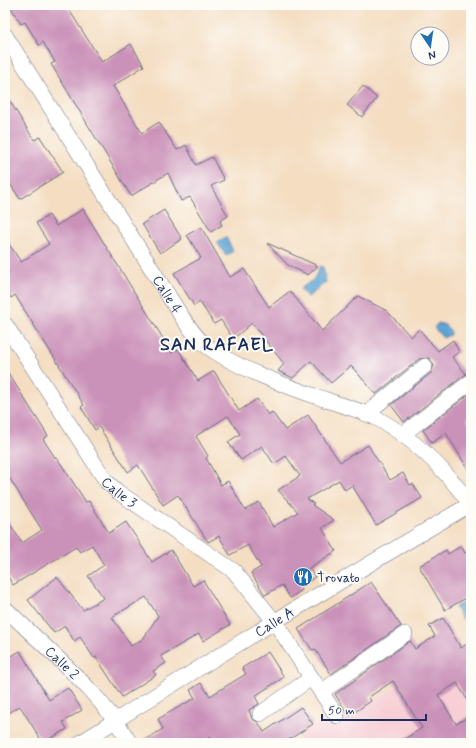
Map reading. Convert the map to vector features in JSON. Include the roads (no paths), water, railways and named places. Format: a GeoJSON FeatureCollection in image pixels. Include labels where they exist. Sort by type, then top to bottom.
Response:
{"type":"FeatureCollection","features":[{"type":"Feature","properties":{"kind":"street","name":"Calle 4"},"geometry":{"type":"LineString","coordinates":[[5,35],[180,314],[200,339],[210,348],[242,366],[321,399],[377,419],[402,435],[426,454],[452,481],[471,505]]}},
{"type":"Feature","properties":{"kind":"street","name":"Calle 3"},"geometry":{"type":"LineString","coordinates":[[5,324],[106,481],[118,492],[234,570],[274,621],[336,716]]}},
{"type":"Feature","properties":{"kind":"street"},"geometry":{"type":"LineString","coordinates":[[366,414],[425,366]]}},
{"type":"Feature","properties":{"kind":"street"},"geometry":{"type":"LineString","coordinates":[[402,435],[468,382]]}},
{"type":"Feature","properties":{"kind":"street","name":"Calle A"},"geometry":{"type":"LineString","coordinates":[[80,743],[274,621],[471,505]]}},
{"type":"Feature","properties":{"kind":"street","name":"Calle 2"},"geometry":{"type":"LineString","coordinates":[[5,608],[94,694],[116,720],[130,743]]}},
{"type":"Feature","properties":{"kind":"street"},"geometry":{"type":"LineString","coordinates":[[321,692],[405,634]]}},
{"type":"Feature","properties":{"kind":"street"},"geometry":{"type":"LineString","coordinates":[[260,714],[311,678]]}},
{"type":"Feature","properties":{"kind":"water"},"geometry":{"type":"Polygon","coordinates":[[[226,237],[233,251],[226,256],[217,242],[226,237]]]}},
{"type":"Feature","properties":{"kind":"water"},"geometry":{"type":"Polygon","coordinates":[[[320,266],[323,267],[326,282],[308,297],[300,289],[314,279],[320,266]]]}},
{"type":"Feature","properties":{"kind":"water"},"geometry":{"type":"Polygon","coordinates":[[[438,323],[445,325],[451,332],[450,335],[443,338],[434,328],[438,323]]]}},
{"type":"Feature","properties":{"kind":"water"},"geometry":{"type":"Polygon","coordinates":[[[471,598],[471,613],[462,619],[455,607],[471,598]]]}},
{"type":"Feature","properties":{"kind":"place","name":"Trovato"},"geometry":{"type":"Point","coordinates":[303,577]}},
{"type":"Feature","properties":{"kind":"district","name":"SAN RAFAEL"},"geometry":{"type":"Point","coordinates":[217,344]}}]}
